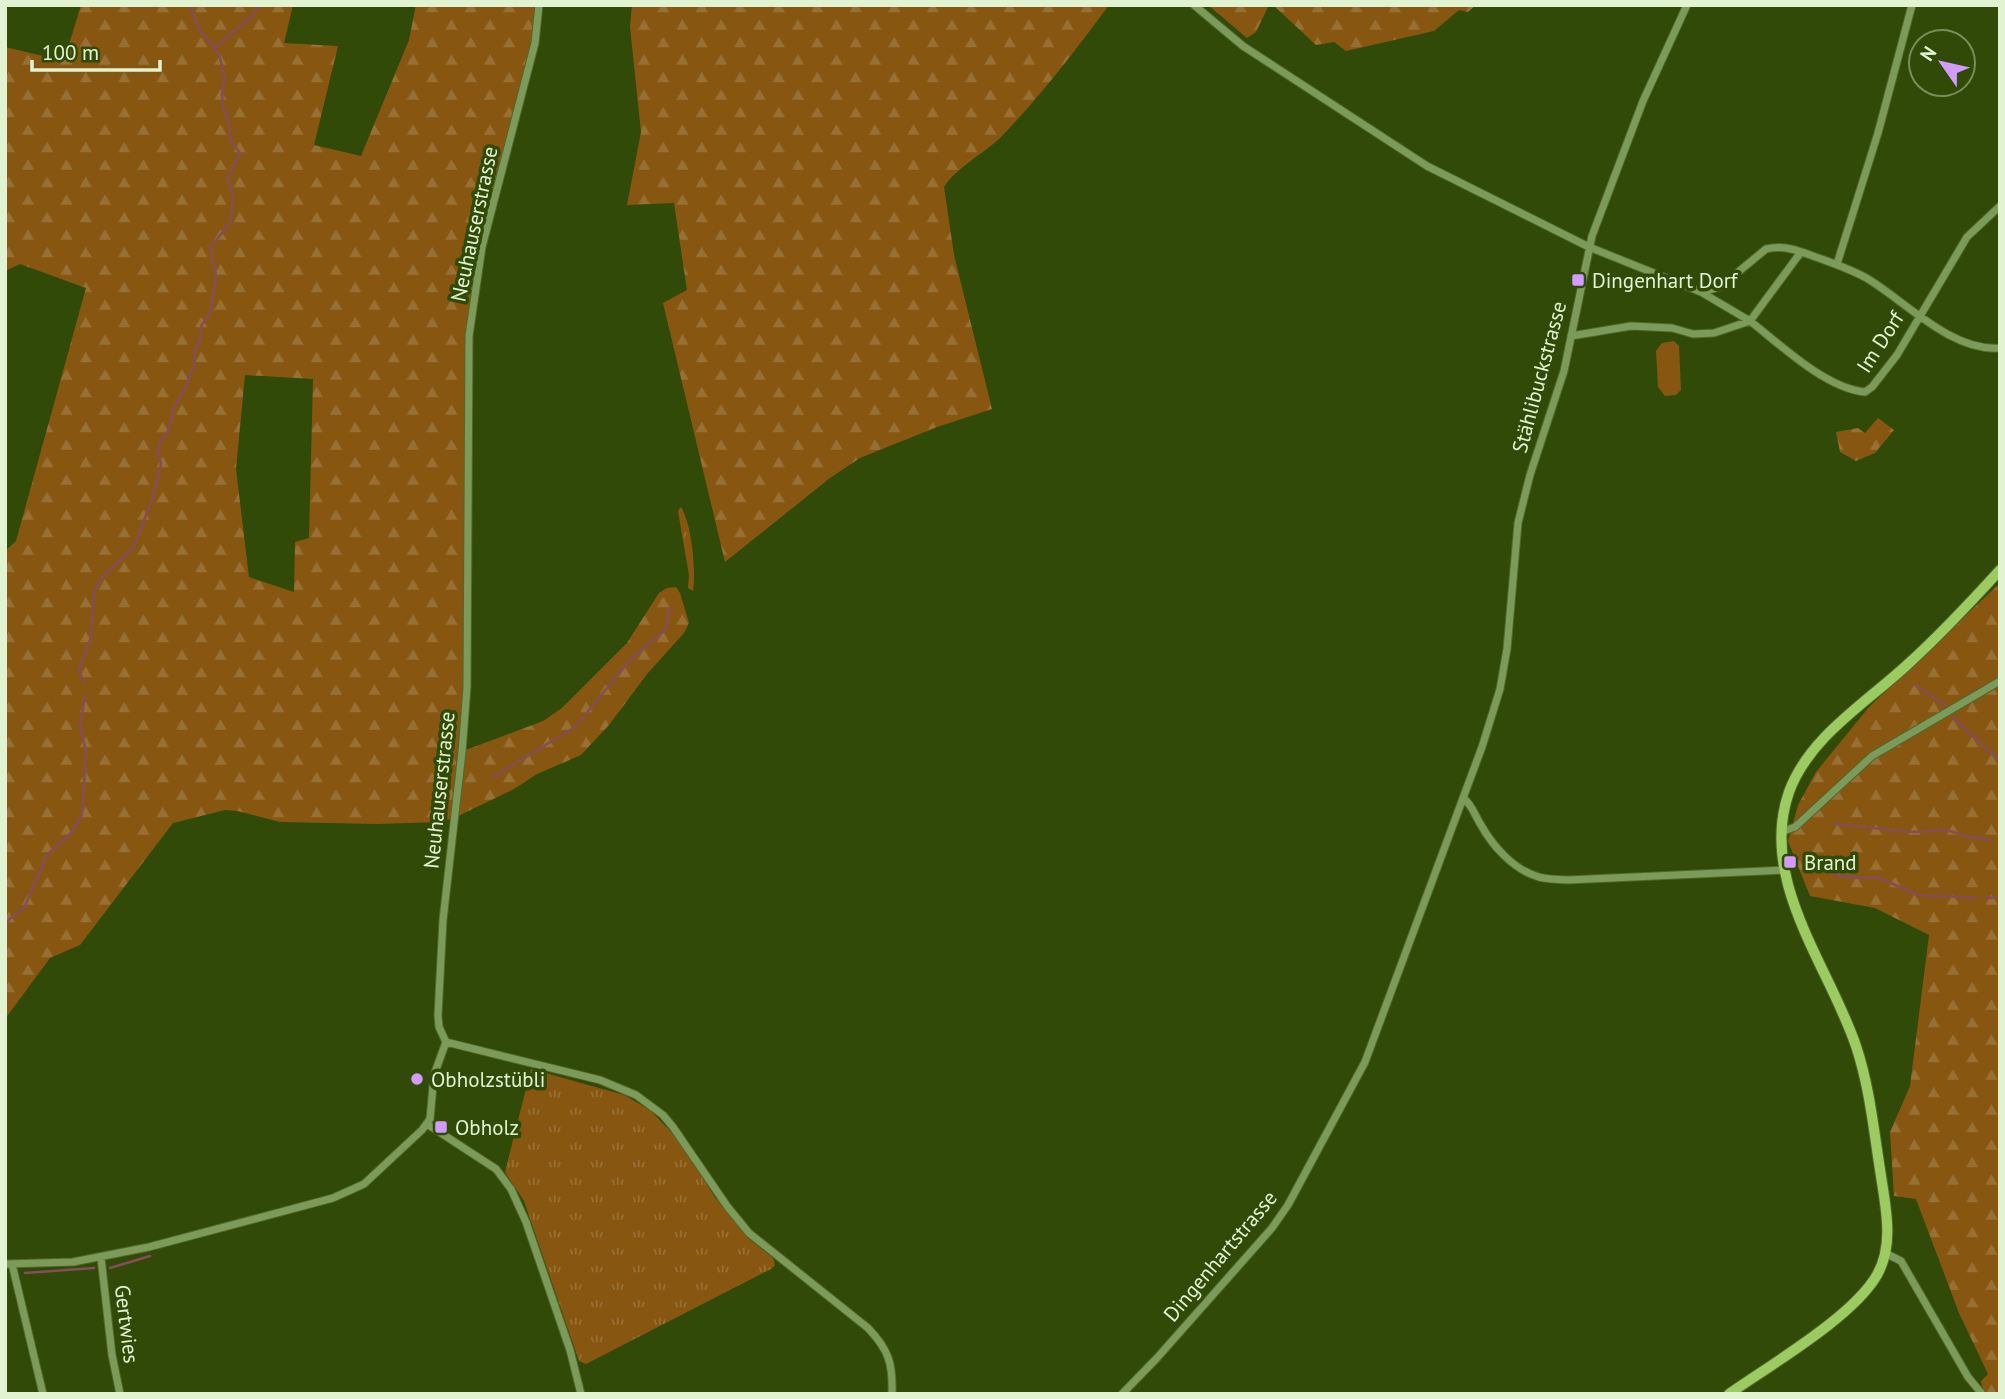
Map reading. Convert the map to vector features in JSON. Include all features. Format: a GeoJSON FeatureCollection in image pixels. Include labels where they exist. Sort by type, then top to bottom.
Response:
{"type":"FeatureCollection","features":[{"type":"Feature","properties":{"kind":"street","name":"Neuhauserstrasse"},"geometry":{"type":"LineString","coordinates":[[446,1042],[439,1027],[438,1015],[445,906],[467,687],[469,336],[482,247],[535,43],[539,5]]}},
{"type":"Feature","properties":{"kind":"street"},"geometry":{"type":"LineString","coordinates":[[1194,5],[1243,46],[1427,166],[1589,247],[1701,292],[1750,321]]}},
{"type":"Feature","properties":{"kind":"street","name":"Stählibuckstrasse"},"geometry":{"type":"LineString","coordinates":[[1463,798],[1500,690],[1507,649],[1518,523],[1528,482],[1564,371],[1589,247],[1643,101],[1687,5]]}},
{"type":"Feature","properties":{"kind":"street"},"geometry":{"type":"LineString","coordinates":[[1837,264],[1878,133],[1912,5]]}},
{"type":"Feature","properties":{"kind":"street"},"geometry":{"type":"LineString","coordinates":[[2000,206],[1966,237],[1920,317],[1974,346],[2000,348]]}},
{"type":"Feature","properties":{"kind":"street","name":"Im Dorf"},"geometry":{"type":"LineString","coordinates":[[1701,292],[1720,287],[1766,249],[1781,247],[1837,264],[1871,281],[1920,317],[1897,355],[1872,387],[1864,392],[1846,388],[1823,375],[1750,321]]}},
{"type":"Feature","properties":{"kind":"street"},"geometry":{"type":"LineString","coordinates":[[1571,336],[1639,326],[1672,328],[1693,334],[1714,333],[1750,321],[1801,252]]}},
{"type":"Feature","properties":{"kind":"street"},"geometry":{"type":"LineString","coordinates":[[1729,1394],[1845,1311],[1865,1292],[1877,1274],[1885,1253],[1888,1221],[1863,1072],[1850,1029],[1799,915],[1783,870],[1781,832],[1790,789],[1812,751],[1931,643],[2000,570]]}},
{"type":"Feature","properties":{"kind":"street"},"geometry":{"type":"LineString","coordinates":[[1781,832],[1795,827],[1871,756],[2000,681]]}},
{"type":"Feature","properties":{"kind":"street"},"geometry":{"type":"LineString","coordinates":[[1463,798],[1468,801],[1482,828],[1495,845],[1508,858],[1536,877],[1568,880],[1783,870]]}},
{"type":"Feature","properties":{"kind":"street","name":"Dingenhartstrasse"},"geometry":{"type":"LineString","coordinates":[[1122,1394],[1272,1228],[1288,1205],[1350,1093],[1374,1038],[1463,798]]}},
{"type":"Feature","properties":{"kind":"street"},"geometry":{"type":"LineString","coordinates":[[43,1394],[9,1264],[101,1258],[149,1248],[334,1198],[364,1184],[430,1119],[434,1075],[446,1042],[600,1080],[636,1095],[651,1105],[685,1141],[727,1206],[749,1233],[882,1342],[890,1359],[891,1394]]}},
{"type":"Feature","properties":{"kind":"street"},"geometry":{"type":"LineString","coordinates":[[427,1124],[496,1169],[512,1189],[570,1350],[581,1394]]}},
{"type":"Feature","properties":{"kind":"street"},"geometry":{"type":"LineString","coordinates":[[1885,1253],[1901,1261],[1968,1377],[1982,1394]]}},
{"type":"Feature","properties":{"kind":"street","name":"Gertwies"},"geometry":{"type":"LineString","coordinates":[[101,1258],[112,1355],[120,1394]]}},
{"type":"Feature","properties":{"kind":"green space"},"geometry":{"type":"Polygon","coordinates":[[[81,5],[293,5],[284,43],[338,46],[314,145],[361,156],[409,40],[416,5],[539,5],[535,43],[482,247],[469,336],[463,751],[543,721],[562,708],[627,643],[659,593],[667,588],[676,587],[680,593],[689,623],[684,633],[647,674],[609,725],[581,755],[537,774],[514,789],[454,818],[440,822],[377,824],[280,822],[225,810],[173,823],[80,945],[50,958],[5,1019],[5,551],[16,541],[86,288],[20,264],[5,271],[5,47],[64,61],[81,5]],[[245,375],[236,469],[249,577],[294,592],[295,542],[309,538],[313,379],[245,375]]]}},
{"type":"Feature","properties":{"kind":"green space"},"geometry":{"type":"Polygon","coordinates":[[[632,5],[1109,5],[1015,122],[1000,138],[955,174],[944,187],[954,255],[992,409],[937,427],[860,458],[830,478],[725,562],[663,303],[687,290],[674,203],[627,205],[641,132],[630,27],[632,5]]]}},
{"type":"Feature","properties":{"kind":"green space"},"geometry":{"type":"Polygon","coordinates":[[[1208,5],[1269,5],[1256,32],[1247,38],[1208,5]]]}},
{"type":"Feature","properties":{"kind":"green space"},"geometry":{"type":"Polygon","coordinates":[[[1273,5],[1476,5],[1468,12],[1459,10],[1434,31],[1346,51],[1334,42],[1316,45],[1273,5]]]}},
{"type":"Feature","properties":{"kind":"green space"},"geometry":{"type":"Polygon","coordinates":[[[1674,341],[1679,346],[1681,390],[1676,395],[1665,396],[1658,387],[1656,351],[1662,343],[1674,341]]]}},
{"type":"Feature","properties":{"kind":"green space"},"geometry":{"type":"Polygon","coordinates":[[[1878,418],[1894,430],[1875,453],[1856,461],[1840,452],[1836,432],[1858,428],[1865,433],[1878,418]]]}},
{"type":"Feature","properties":{"kind":"green space"},"geometry":{"type":"Polygon","coordinates":[[[681,507],[692,548],[693,591],[688,588],[689,575],[678,511],[681,507]]]}},
{"type":"Feature","properties":{"kind":"green space"},"geometry":{"type":"Polygon","coordinates":[[[2000,583],[2000,1394],[1984,1394],[1981,1381],[1988,1374],[1959,1313],[1916,1199],[1894,1196],[1890,1132],[1910,1086],[1929,935],[1875,908],[1810,896],[1788,841],[1798,805],[1816,772],[1869,707],[2000,583]]]}},
{"type":"Feature","properties":{"kind":"green space"},"geometry":{"type":"Polygon","coordinates":[[[531,1069],[624,1095],[650,1110],[678,1139],[714,1196],[748,1238],[773,1258],[775,1265],[586,1364],[579,1361],[524,1201],[505,1172],[531,1069]]]}},
{"type":"Feature","properties":{"kind":"waterway"},"geometry":{"type":"LineString","coordinates":[[84,683],[79,670],[91,637],[94,592],[102,577],[133,548],[152,500],[161,464],[159,444],[168,431],[175,405],[186,387],[195,362],[194,349],[200,342],[201,326],[210,314],[216,276],[210,248],[230,223],[233,199],[228,178],[240,153],[230,140],[229,122],[223,108],[225,79],[219,54],[201,31],[189,5]]}},
{"type":"Feature","properties":{"kind":"waterway"},"geometry":{"type":"LineString","coordinates":[[214,48],[251,17],[260,5]]}},
{"type":"Feature","properties":{"kind":"waterway"},"geometry":{"type":"LineString","coordinates":[[493,777],[575,727],[630,660],[665,630],[670,608]]}},
{"type":"Feature","properties":{"kind":"waterway"},"geometry":{"type":"LineString","coordinates":[[1915,685],[1945,705]]}},
{"type":"Feature","properties":{"kind":"waterway"},"geometry":{"type":"LineString","coordinates":[[5,923],[25,906],[47,855],[71,833],[82,815],[86,752],[80,725],[85,696]]}},
{"type":"Feature","properties":{"kind":"waterway"},"geometry":{"type":"LineString","coordinates":[[1952,717],[2000,761]]}},
{"type":"Feature","properties":{"kind":"waterway"},"geometry":{"type":"LineString","coordinates":[[1834,824],[1914,832],[1947,830],[1990,840]]}},
{"type":"Feature","properties":{"kind":"waterway"},"geometry":{"type":"LineString","coordinates":[[1834,874],[1851,878],[1878,877],[1917,895],[1976,898]]}},
{"type":"Feature","properties":{"kind":"waterway"},"geometry":{"type":"LineString","coordinates":[[1986,898],[2000,897]]}},
{"type":"Feature","properties":{"kind":"waterway"},"geometry":{"type":"LineString","coordinates":[[110,1268],[150,1256]]}},
{"type":"Feature","properties":{"kind":"waterway"},"geometry":{"type":"LineString","coordinates":[[25,1273],[94,1268]]}},
{"type":"Feature","properties":{"kind":"place","name":"Dingenhart Dorf"},"geometry":{"type":"Point","coordinates":[1578,280]}},
{"type":"Feature","properties":{"kind":"place","name":"Brand"},"geometry":{"type":"Point","coordinates":[1790,862]}},
{"type":"Feature","properties":{"kind":"place","name":"Obholzstübli"},"geometry":{"type":"Point","coordinates":[417,1079]}},
{"type":"Feature","properties":{"kind":"place","name":"Obholz"},"geometry":{"type":"Point","coordinates":[441,1127]}}]}
